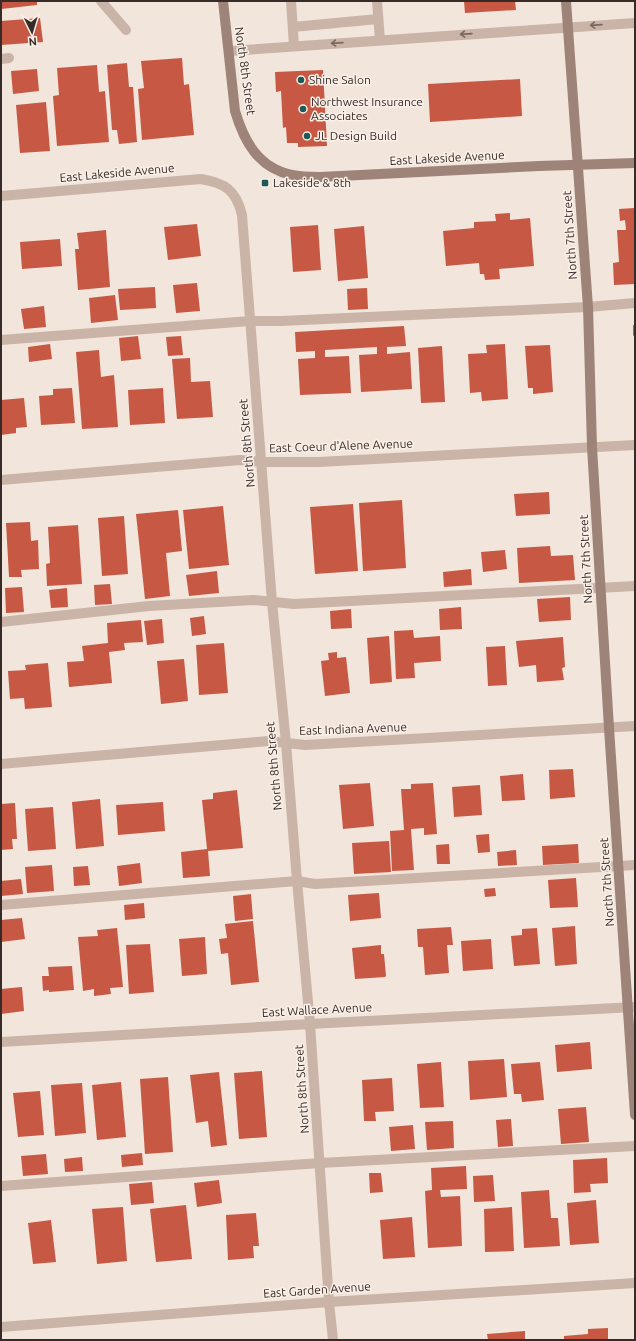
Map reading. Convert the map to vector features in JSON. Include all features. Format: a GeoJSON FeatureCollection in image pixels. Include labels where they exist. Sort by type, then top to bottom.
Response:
{"type":"FeatureCollection","features":[{"type":"Feature","properties":{"kind":"street"},"geometry":{"type":"LineString","coordinates":[[101,1],[126,30]]}},
{"type":"Feature","properties":{"kind":"street","name":"North 8th Street"},"geometry":{"type":"LineString","coordinates":[[223,1],[235,111],[240,128],[247,142],[263,162]]}},
{"type":"Feature","properties":{"kind":"street"},"geometry":{"type":"LineString","coordinates":[[291,1],[294,46]]}},
{"type":"Feature","properties":{"kind":"street"},"geometry":{"type":"LineString","coordinates":[[378,1],[380,40]]}},
{"type":"Feature","properties":{"kind":"street","name":"North 7th Street"},"geometry":{"type":"LineString","coordinates":[[566,1],[588,307],[592,447],[618,866],[632,1007],[635,1115]]}},
{"type":"Feature","properties":{"kind":"street"},"geometry":{"type":"LineString","coordinates":[[293,27],[378,19]]}},
{"type":"Feature","properties":{"kind":"street"},"geometry":{"type":"LineString","coordinates":[[229,51],[635,23]]}},
{"type":"Feature","properties":{"kind":"street","name":"East Lakeside Avenue"},"geometry":{"type":"LineString","coordinates":[[263,162],[283,173],[320,177],[635,163]]}},
{"type":"Feature","properties":{"kind":"street","name":"East Lakeside Avenue"},"geometry":{"type":"LineString","coordinates":[[1,196],[201,179],[220,184],[231,193]]}},
{"type":"Feature","properties":{"kind":"street","name":"North 8th Street"},"geometry":{"type":"LineString","coordinates":[[231,193],[236,198],[242,215],[272,602],[286,743],[310,1024],[329,1302],[333,1340]]}},
{"type":"Feature","properties":{"kind":"street"},"geometry":{"type":"LineString","coordinates":[[1,340],[250,321],[281,321],[588,307],[635,303]]}},
{"type":"Feature","properties":{"kind":"street","name":"East Coeur d'Alene Avenue"},"geometry":{"type":"LineString","coordinates":[[1,480],[240,460],[262,462],[319,462],[635,444]]}},
{"type":"Feature","properties":{"kind":"street"},"geometry":{"type":"LineString","coordinates":[[1,622],[149,606],[253,600],[294,604],[635,586]]}},
{"type":"Feature","properties":{"kind":"street","name":"East Indiana Avenue"},"geometry":{"type":"LineString","coordinates":[[1,764],[270,741],[305,745],[635,726]]}},
{"type":"Feature","properties":{"kind":"street"},"geometry":{"type":"LineString","coordinates":[[1,905],[297,881],[315,884],[635,865]]}},
{"type":"Feature","properties":{"kind":"street","name":"East Wallace Avenue"},"geometry":{"type":"LineString","coordinates":[[1,1042],[632,1007]]}},
{"type":"Feature","properties":{"kind":"street"},"geometry":{"type":"LineString","coordinates":[[1,1186],[320,1163],[635,1146]]}},
{"type":"Feature","properties":{"kind":"street","name":"East Garden Avenue"},"geometry":{"type":"LineString","coordinates":[[1,1327],[329,1302],[635,1283]]}},
{"type":"Feature","properties":{"kind":"building"},"geometry":{"type":"Polygon","coordinates":[[[1,1],[37,1],[37,5],[1,9],[1,1]]]}},
{"type":"Feature","properties":{"kind":"building"},"geometry":{"type":"Polygon","coordinates":[[[464,1],[515,1],[516,10],[465,13],[464,1]]]}},
{"type":"Feature","properties":{"kind":"building"},"geometry":{"type":"Polygon","coordinates":[[[40,18],[43,42],[1,45],[1,21],[40,18]]]}},
{"type":"Feature","properties":{"kind":"building"},"geometry":{"type":"Polygon","coordinates":[[[182,58],[184,85],[189,84],[194,135],[142,140],[138,89],[144,88],[141,61],[182,58]]]}},
{"type":"Feature","properties":{"kind":"building"},"geometry":{"type":"Polygon","coordinates":[[[127,63],[129,87],[133,87],[137,142],[119,144],[117,130],[112,130],[107,65],[127,63]]]}},
{"type":"Feature","properties":{"kind":"building"},"geometry":{"type":"Polygon","coordinates":[[[97,65],[99,92],[105,91],[109,142],[57,146],[53,96],[59,95],[57,68],[97,65]]]}},
{"type":"Feature","properties":{"kind":"building"},"geometry":{"type":"Polygon","coordinates":[[[37,69],[39,91],[13,94],[11,71],[37,69]]]}},
{"type":"Feature","properties":{"kind":"building"},"geometry":{"type":"Polygon","coordinates":[[[323,70],[327,146],[298,147],[298,143],[287,143],[286,127],[283,128],[281,91],[276,92],[275,72],[323,70]]]}},
{"type":"Feature","properties":{"kind":"building"},"geometry":{"type":"Polygon","coordinates":[[[520,79],[522,116],[430,122],[428,84],[520,79]]]}},
{"type":"Feature","properties":{"kind":"building"},"geometry":{"type":"Polygon","coordinates":[[[46,102],[50,151],[20,153],[16,105],[46,102]]]}},
{"type":"Feature","properties":{"kind":"building"},"geometry":{"type":"Polygon","coordinates":[[[634,208],[635,284],[614,285],[613,263],[619,262],[617,230],[626,230],[625,220],[620,221],[619,209],[634,208]]]}},
{"type":"Feature","properties":{"kind":"building"},"geometry":{"type":"Polygon","coordinates":[[[510,213],[510,220],[530,218],[534,266],[499,269],[500,279],[485,280],[484,274],[480,274],[479,263],[446,266],[443,231],[474,228],[474,222],[496,221],[495,214],[510,213]]]}},
{"type":"Feature","properties":{"kind":"building"},"geometry":{"type":"Polygon","coordinates":[[[197,224],[201,256],[168,260],[164,227],[197,224]]]}},
{"type":"Feature","properties":{"kind":"building"},"geometry":{"type":"Polygon","coordinates":[[[318,225],[321,270],[293,272],[290,227],[318,225]]]}},
{"type":"Feature","properties":{"kind":"building"},"geometry":{"type":"Polygon","coordinates":[[[364,226],[368,278],[338,281],[334,229],[364,226]]]}},
{"type":"Feature","properties":{"kind":"building"},"geometry":{"type":"Polygon","coordinates":[[[106,230],[110,287],[78,290],[75,249],[79,249],[77,233],[106,230]]]}},
{"type":"Feature","properties":{"kind":"building"},"geometry":{"type":"Polygon","coordinates":[[[60,239],[62,266],[22,269],[20,242],[60,239]]]}},
{"type":"Feature","properties":{"kind":"building"},"geometry":{"type":"Polygon","coordinates":[[[197,283],[200,311],[176,313],[173,285],[197,283]]]}},
{"type":"Feature","properties":{"kind":"building"},"geometry":{"type":"Polygon","coordinates":[[[155,287],[156,308],[120,310],[118,289],[155,287]]]}},
{"type":"Feature","properties":{"kind":"building"},"geometry":{"type":"Polygon","coordinates":[[[367,288],[368,309],[348,310],[347,289],[367,288]]]}},
{"type":"Feature","properties":{"kind":"building"},"geometry":{"type":"Polygon","coordinates":[[[115,295],[118,320],[91,323],[89,298],[115,295]]]}},
{"type":"Feature","properties":{"kind":"building"},"geometry":{"type":"Polygon","coordinates":[[[44,306],[46,327],[24,329],[21,309],[44,306]]]}},
{"type":"Feature","properties":{"kind":"building"},"geometry":{"type":"Polygon","coordinates":[[[633,325],[635,325],[635,335],[633,336],[633,325]]]}},
{"type":"Feature","properties":{"kind":"building"},"geometry":{"type":"Polygon","coordinates":[[[404,326],[406,346],[387,347],[387,354],[410,352],[412,389],[361,392],[359,355],[377,354],[377,347],[325,350],[325,357],[349,356],[351,393],[300,395],[298,359],[315,358],[315,351],[296,352],[295,332],[404,326]]]}},
{"type":"Feature","properties":{"kind":"building"},"geometry":{"type":"Polygon","coordinates":[[[138,336],[141,359],[121,361],[119,338],[138,336]]]}},
{"type":"Feature","properties":{"kind":"building"},"geometry":{"type":"Polygon","coordinates":[[[181,336],[183,355],[168,356],[166,337],[181,336]]]}},
{"type":"Feature","properties":{"kind":"building"},"geometry":{"type":"Polygon","coordinates":[[[50,344],[52,359],[29,362],[28,347],[50,344]]]}},
{"type":"Feature","properties":{"kind":"building"},"geometry":{"type":"Polygon","coordinates":[[[505,344],[508,399],[482,401],[481,392],[470,393],[468,354],[487,353],[486,345],[505,344]]]}},
{"type":"Feature","properties":{"kind":"building"},"geometry":{"type":"Polygon","coordinates":[[[550,345],[553,392],[533,394],[533,388],[528,388],[525,346],[550,345]]]}},
{"type":"Feature","properties":{"kind":"building"},"geometry":{"type":"Polygon","coordinates":[[[442,346],[445,402],[421,403],[418,348],[442,346]]]}},
{"type":"Feature","properties":{"kind":"building"},"geometry":{"type":"Polygon","coordinates":[[[99,350],[101,377],[114,375],[118,427],[82,429],[76,352],[99,350]]]}},
{"type":"Feature","properties":{"kind":"building"},"geometry":{"type":"Polygon","coordinates":[[[190,358],[191,382],[210,381],[213,417],[177,419],[172,359],[190,358]]]}},
{"type":"Feature","properties":{"kind":"building"},"geometry":{"type":"Polygon","coordinates":[[[72,388],[75,423],[41,425],[39,396],[53,395],[53,389],[72,388]]]}},
{"type":"Feature","properties":{"kind":"building"},"geometry":{"type":"Polygon","coordinates":[[[163,388],[165,423],[130,425],[128,390],[163,388]]]}},
{"type":"Feature","properties":{"kind":"building"},"geometry":{"type":"Polygon","coordinates":[[[24,398],[27,427],[16,428],[16,433],[1,435],[1,400],[24,398]]]}},
{"type":"Feature","properties":{"kind":"building"},"geometry":{"type":"Polygon","coordinates":[[[549,492],[550,514],[516,516],[514,494],[549,492]]]}},
{"type":"Feature","properties":{"kind":"building"},"geometry":{"type":"Polygon","coordinates":[[[402,500],[406,568],[363,571],[359,503],[402,500]]]}},
{"type":"Feature","properties":{"kind":"building"},"geometry":{"type":"Polygon","coordinates":[[[353,504],[358,571],[315,574],[310,507],[353,504]]]}},
{"type":"Feature","properties":{"kind":"building"},"geometry":{"type":"Polygon","coordinates":[[[223,506],[229,565],[189,569],[183,510],[223,506]]]}},
{"type":"Feature","properties":{"kind":"building"},"geometry":{"type":"Polygon","coordinates":[[[178,510],[182,551],[166,553],[170,596],[145,599],[136,514],[178,510]]]}},
{"type":"Feature","properties":{"kind":"building"},"geometry":{"type":"Polygon","coordinates":[[[124,516],[128,574],[102,576],[98,518],[124,516]]]}},
{"type":"Feature","properties":{"kind":"building"},"geometry":{"type":"Polygon","coordinates":[[[30,522],[31,541],[38,540],[39,569],[21,570],[22,577],[9,577],[6,523],[30,522]]]}},
{"type":"Feature","properties":{"kind":"building"},"geometry":{"type":"Polygon","coordinates":[[[78,525],[82,584],[47,586],[46,564],[50,563],[48,527],[78,525]]]}},
{"type":"Feature","properties":{"kind":"building"},"geometry":{"type":"Polygon","coordinates":[[[550,546],[551,556],[573,555],[575,580],[519,583],[517,548],[550,546]]]}},
{"type":"Feature","properties":{"kind":"building"},"geometry":{"type":"Polygon","coordinates":[[[505,550],[507,569],[483,572],[481,552],[505,550]]]}},
{"type":"Feature","properties":{"kind":"building"},"geometry":{"type":"Polygon","coordinates":[[[471,569],[472,585],[444,587],[443,572],[471,569]]]}},
{"type":"Feature","properties":{"kind":"building"},"geometry":{"type":"Polygon","coordinates":[[[217,571],[219,593],[189,596],[186,575],[217,571]]]}},
{"type":"Feature","properties":{"kind":"building"},"geometry":{"type":"Polygon","coordinates":[[[110,584],[112,604],[95,605],[94,585],[110,584]]]}},
{"type":"Feature","properties":{"kind":"building"},"geometry":{"type":"Polygon","coordinates":[[[22,587],[24,612],[6,613],[5,588],[22,587]]]}},
{"type":"Feature","properties":{"kind":"building"},"geometry":{"type":"Polygon","coordinates":[[[67,588],[68,607],[51,608],[49,590],[67,588]]]}},
{"type":"Feature","properties":{"kind":"building"},"geometry":{"type":"Polygon","coordinates":[[[570,597],[571,620],[539,622],[537,599],[570,597]]]}},
{"type":"Feature","properties":{"kind":"building"},"geometry":{"type":"Polygon","coordinates":[[[461,607],[462,629],[440,630],[439,609],[461,607]]]}},
{"type":"Feature","properties":{"kind":"building"},"geometry":{"type":"Polygon","coordinates":[[[351,609],[352,628],[331,629],[330,611],[351,609]]]}},
{"type":"Feature","properties":{"kind":"building"},"geometry":{"type":"Polygon","coordinates":[[[204,616],[206,634],[192,636],[190,618],[204,616]]]}},
{"type":"Feature","properties":{"kind":"building"},"geometry":{"type":"Polygon","coordinates":[[[162,619],[164,643],[147,645],[144,621],[162,619]]]}},
{"type":"Feature","properties":{"kind":"building"},"geometry":{"type":"Polygon","coordinates":[[[141,620],[143,642],[124,643],[125,650],[109,652],[112,683],[69,687],[67,662],[84,661],[82,646],[108,643],[107,623],[141,620]]]}},
{"type":"Feature","properties":{"kind":"building"},"geometry":{"type":"Polygon","coordinates":[[[413,630],[414,638],[440,636],[441,661],[414,663],[415,678],[396,679],[394,631],[413,630]]]}},
{"type":"Feature","properties":{"kind":"building"},"geometry":{"type":"Polygon","coordinates":[[[389,636],[392,682],[370,684],[367,638],[389,636]]]}},
{"type":"Feature","properties":{"kind":"building"},"geometry":{"type":"Polygon","coordinates":[[[563,637],[565,667],[562,668],[564,680],[537,682],[536,665],[519,667],[516,641],[563,637]]]}},
{"type":"Feature","properties":{"kind":"building"},"geometry":{"type":"Polygon","coordinates":[[[224,643],[228,693],[199,695],[196,645],[224,643]]]}},
{"type":"Feature","properties":{"kind":"building"},"geometry":{"type":"Polygon","coordinates":[[[505,646],[507,685],[488,686],[486,647],[505,646]]]}},
{"type":"Feature","properties":{"kind":"building"},"geometry":{"type":"Polygon","coordinates":[[[337,652],[337,658],[346,657],[350,693],[325,696],[321,661],[329,660],[328,653],[337,652]]]}},
{"type":"Feature","properties":{"kind":"building"},"geometry":{"type":"Polygon","coordinates":[[[184,659],[188,701],[161,704],[157,661],[184,659]]]}},
{"type":"Feature","properties":{"kind":"building"},"geometry":{"type":"Polygon","coordinates":[[[48,663],[52,707],[25,709],[24,698],[10,699],[8,671],[26,670],[25,665],[48,663]]]}},
{"type":"Feature","properties":{"kind":"building"},"geometry":{"type":"Polygon","coordinates":[[[573,769],[575,797],[550,799],[549,770],[573,769]]]}},
{"type":"Feature","properties":{"kind":"building"},"geometry":{"type":"Polygon","coordinates":[[[523,774],[525,800],[502,801],[500,776],[523,774]]]}},
{"type":"Feature","properties":{"kind":"building"},"geometry":{"type":"Polygon","coordinates":[[[370,783],[374,826],[343,829],[339,785],[370,783]]]}},
{"type":"Feature","properties":{"kind":"building"},"geometry":{"type":"Polygon","coordinates":[[[433,783],[437,834],[424,835],[424,828],[411,829],[414,870],[392,871],[390,831],[404,830],[401,789],[411,789],[411,784],[433,783]]]}},
{"type":"Feature","properties":{"kind":"building"},"geometry":{"type":"Polygon","coordinates":[[[480,785],[482,815],[454,817],[452,787],[480,785]]]}},
{"type":"Feature","properties":{"kind":"building"},"geometry":{"type":"Polygon","coordinates":[[[237,790],[243,848],[208,851],[210,876],[183,878],[181,852],[207,849],[202,800],[213,799],[213,793],[237,790]]]}},
{"type":"Feature","properties":{"kind":"building"},"geometry":{"type":"Polygon","coordinates":[[[100,799],[104,846],[76,849],[72,802],[100,799]]]}},
{"type":"Feature","properties":{"kind":"building"},"geometry":{"type":"Polygon","coordinates":[[[163,802],[165,831],[118,835],[116,805],[163,802]]]}},
{"type":"Feature","properties":{"kind":"building"},"geometry":{"type":"Polygon","coordinates":[[[15,803],[17,839],[12,839],[13,849],[1,850],[1,804],[15,803]]]}},
{"type":"Feature","properties":{"kind":"building"},"geometry":{"type":"Polygon","coordinates":[[[53,807],[56,849],[28,851],[25,809],[53,807]]]}},
{"type":"Feature","properties":{"kind":"building"},"geometry":{"type":"Polygon","coordinates":[[[489,834],[490,852],[478,853],[476,835],[489,834]]]}},
{"type":"Feature","properties":{"kind":"building"},"geometry":{"type":"Polygon","coordinates":[[[389,841],[391,872],[354,874],[352,843],[389,841]]]}},
{"type":"Feature","properties":{"kind":"building"},"geometry":{"type":"Polygon","coordinates":[[[449,844],[450,864],[437,864],[436,845],[449,844]]]}},
{"type":"Feature","properties":{"kind":"building"},"geometry":{"type":"Polygon","coordinates":[[[578,844],[579,863],[543,865],[542,846],[578,844]]]}},
{"type":"Feature","properties":{"kind":"building"},"geometry":{"type":"Polygon","coordinates":[[[516,850],[517,865],[498,866],[497,852],[516,850]]]}},
{"type":"Feature","properties":{"kind":"building"},"geometry":{"type":"Polygon","coordinates":[[[140,863],[142,883],[119,886],[117,866],[140,863]]]}},
{"type":"Feature","properties":{"kind":"building"},"geometry":{"type":"Polygon","coordinates":[[[52,865],[54,891],[27,893],[25,867],[52,865]]]}},
{"type":"Feature","properties":{"kind":"building"},"geometry":{"type":"Polygon","coordinates":[[[88,866],[90,885],[74,886],[73,867],[88,866]]]}},
{"type":"Feature","properties":{"kind":"building"},"geometry":{"type":"Polygon","coordinates":[[[576,878],[578,907],[550,908],[548,880],[576,878]]]}},
{"type":"Feature","properties":{"kind":"building"},"geometry":{"type":"Polygon","coordinates":[[[21,879],[23,894],[1,896],[1,881],[21,879]]]}},
{"type":"Feature","properties":{"kind":"building"},"geometry":{"type":"Polygon","coordinates":[[[495,888],[496,896],[485,897],[484,889],[495,888]]]}},
{"type":"Feature","properties":{"kind":"building"},"geometry":{"type":"Polygon","coordinates":[[[379,893],[381,918],[350,921],[348,895],[379,893]]]}},
{"type":"Feature","properties":{"kind":"building"},"geometry":{"type":"Polygon","coordinates":[[[251,894],[253,919],[235,921],[233,896],[251,894]]]}},
{"type":"Feature","properties":{"kind":"building"},"geometry":{"type":"Polygon","coordinates":[[[144,903],[145,918],[125,920],[124,905],[144,903]]]}},
{"type":"Feature","properties":{"kind":"building"},"geometry":{"type":"Polygon","coordinates":[[[22,918],[25,939],[1,942],[1,920],[22,918]]]}},
{"type":"Feature","properties":{"kind":"building"},"geometry":{"type":"Polygon","coordinates":[[[253,921],[259,982],[231,985],[228,953],[221,954],[219,939],[227,938],[225,924],[253,921]]]}},
{"type":"Feature","properties":{"kind":"building"},"geometry":{"type":"Polygon","coordinates":[[[575,926],[577,964],[555,966],[552,928],[575,926]]]}},
{"type":"Feature","properties":{"kind":"building"},"geometry":{"type":"Polygon","coordinates":[[[451,927],[453,945],[447,945],[449,973],[425,975],[423,947],[418,947],[417,929],[451,927]]]}},
{"type":"Feature","properties":{"kind":"building"},"geometry":{"type":"Polygon","coordinates":[[[117,928],[123,987],[110,988],[111,994],[94,996],[94,989],[83,991],[78,937],[98,936],[97,930],[117,928]]]}},
{"type":"Feature","properties":{"kind":"building"},"geometry":{"type":"Polygon","coordinates":[[[537,928],[540,964],[514,966],[511,936],[522,935],[522,929],[537,928]]]}},
{"type":"Feature","properties":{"kind":"building"},"geometry":{"type":"Polygon","coordinates":[[[205,937],[207,974],[182,976],[179,939],[205,937]]]}},
{"type":"Feature","properties":{"kind":"building"},"geometry":{"type":"Polygon","coordinates":[[[491,939],[493,969],[463,971],[461,941],[491,939]]]}},
{"type":"Feature","properties":{"kind":"building"},"geometry":{"type":"Polygon","coordinates":[[[150,944],[154,992],[129,994],[126,945],[150,944]]]}},
{"type":"Feature","properties":{"kind":"building"},"geometry":{"type":"Polygon","coordinates":[[[381,945],[381,954],[384,954],[386,976],[355,979],[352,948],[381,945]]]}},
{"type":"Feature","properties":{"kind":"building"},"geometry":{"type":"Polygon","coordinates":[[[72,966],[74,990],[43,991],[42,976],[49,976],[48,967],[72,966]]]}},
{"type":"Feature","properties":{"kind":"building"},"geometry":{"type":"Polygon","coordinates":[[[22,987],[24,1011],[1,1014],[1,989],[22,987]]]}},
{"type":"Feature","properties":{"kind":"building"},"geometry":{"type":"Polygon","coordinates":[[[590,1042],[592,1069],[557,1072],[555,1045],[590,1042]]]}},
{"type":"Feature","properties":{"kind":"building"},"geometry":{"type":"Polygon","coordinates":[[[504,1059],[507,1097],[470,1100],[468,1061],[504,1059]]]}},
{"type":"Feature","properties":{"kind":"building"},"geometry":{"type":"Polygon","coordinates":[[[441,1062],[444,1107],[420,1108],[417,1064],[441,1062]]]}},
{"type":"Feature","properties":{"kind":"building"},"geometry":{"type":"Polygon","coordinates":[[[540,1062],[544,1100],[522,1102],[521,1094],[514,1094],[511,1064],[540,1062]]]}},
{"type":"Feature","properties":{"kind":"building"},"geometry":{"type":"Polygon","coordinates":[[[262,1071],[267,1137],[239,1139],[234,1073],[262,1071]]]}},
{"type":"Feature","properties":{"kind":"building"},"geometry":{"type":"Polygon","coordinates":[[[219,1072],[227,1145],[211,1147],[208,1121],[196,1123],[190,1075],[219,1072]]]}},
{"type":"Feature","properties":{"kind":"building"},"geometry":{"type":"Polygon","coordinates":[[[168,1077],[173,1152],[145,1154],[140,1079],[168,1077]]]}},
{"type":"Feature","properties":{"kind":"building"},"geometry":{"type":"Polygon","coordinates":[[[392,1078],[394,1111],[375,1112],[376,1121],[364,1121],[362,1080],[392,1078]]]}},
{"type":"Feature","properties":{"kind":"building"},"geometry":{"type":"Polygon","coordinates":[[[121,1082],[126,1137],[97,1140],[92,1085],[121,1082]]]}},
{"type":"Feature","properties":{"kind":"building"},"geometry":{"type":"Polygon","coordinates":[[[82,1083],[86,1133],[55,1136],[51,1085],[82,1083]]]}},
{"type":"Feature","properties":{"kind":"building"},"geometry":{"type":"Polygon","coordinates":[[[40,1091],[44,1135],[18,1137],[13,1093],[40,1091]]]}},
{"type":"Feature","properties":{"kind":"building"},"geometry":{"type":"Polygon","coordinates":[[[586,1107],[589,1142],[561,1144],[558,1109],[586,1107]]]}},
{"type":"Feature","properties":{"kind":"building"},"geometry":{"type":"Polygon","coordinates":[[[511,1119],[513,1146],[498,1147],[496,1120],[511,1119]]]}},
{"type":"Feature","properties":{"kind":"building"},"geometry":{"type":"Polygon","coordinates":[[[453,1121],[454,1148],[427,1150],[425,1122],[453,1121]]]}},
{"type":"Feature","properties":{"kind":"building"},"geometry":{"type":"Polygon","coordinates":[[[413,1125],[415,1149],[391,1151],[389,1127],[413,1125]]]}},
{"type":"Feature","properties":{"kind":"building"},"geometry":{"type":"Polygon","coordinates":[[[142,1153],[143,1165],[122,1167],[121,1155],[142,1153]]]}},
{"type":"Feature","properties":{"kind":"building"},"geometry":{"type":"Polygon","coordinates":[[[46,1154],[48,1174],[23,1176],[21,1156],[46,1154]]]}},
{"type":"Feature","properties":{"kind":"building"},"geometry":{"type":"Polygon","coordinates":[[[82,1157],[83,1171],[65,1172],[64,1159],[82,1157]]]}},
{"type":"Feature","properties":{"kind":"building"},"geometry":{"type":"Polygon","coordinates":[[[607,1158],[608,1183],[590,1184],[591,1192],[574,1193],[573,1160],[607,1158]]]}},
{"type":"Feature","properties":{"kind":"building"},"geometry":{"type":"Polygon","coordinates":[[[466,1166],[467,1189],[440,1190],[441,1197],[460,1196],[462,1246],[428,1248],[425,1191],[432,1190],[431,1168],[466,1166]]]}},
{"type":"Feature","properties":{"kind":"building"},"geometry":{"type":"Polygon","coordinates":[[[369,1173],[381,1173],[383,1192],[370,1193],[369,1173]]]}},
{"type":"Feature","properties":{"kind":"building"},"geometry":{"type":"Polygon","coordinates":[[[493,1175],[495,1201],[474,1202],[473,1176],[493,1175]]]}},
{"type":"Feature","properties":{"kind":"building"},"geometry":{"type":"Polygon","coordinates":[[[219,1180],[222,1203],[197,1207],[194,1183],[219,1180]]]}},
{"type":"Feature","properties":{"kind":"building"},"geometry":{"type":"Polygon","coordinates":[[[152,1182],[154,1203],[131,1205],[129,1184],[152,1182]]]}},
{"type":"Feature","properties":{"kind":"building"},"geometry":{"type":"Polygon","coordinates":[[[549,1190],[551,1218],[558,1218],[560,1246],[524,1248],[521,1192],[549,1190]]]}},
{"type":"Feature","properties":{"kind":"building"},"geometry":{"type":"Polygon","coordinates":[[[596,1200],[599,1243],[570,1245],[567,1203],[596,1200]]]}},
{"type":"Feature","properties":{"kind":"building"},"geometry":{"type":"Polygon","coordinates":[[[186,1205],[192,1259],[156,1262],[150,1209],[186,1205]]]}},
{"type":"Feature","properties":{"kind":"building"},"geometry":{"type":"Polygon","coordinates":[[[123,1207],[127,1261],[97,1264],[92,1209],[123,1207]]]}},
{"type":"Feature","properties":{"kind":"building"},"geometry":{"type":"Polygon","coordinates":[[[512,1207],[514,1251],[485,1252],[484,1209],[512,1207]]]}},
{"type":"Feature","properties":{"kind":"building"},"geometry":{"type":"Polygon","coordinates":[[[256,1213],[259,1246],[253,1246],[254,1258],[228,1260],[226,1215],[256,1213]]]}},
{"type":"Feature","properties":{"kind":"building"},"geometry":{"type":"Polygon","coordinates":[[[412,1217],[415,1257],[383,1259],[380,1220],[412,1217]]]}},
{"type":"Feature","properties":{"kind":"building"},"geometry":{"type":"Polygon","coordinates":[[[51,1220],[56,1262],[33,1264],[28,1223],[51,1220]]]}},
{"type":"Feature","properties":{"kind":"building"},"geometry":{"type":"Polygon","coordinates":[[[608,1328],[608,1340],[564,1340],[564,1336],[588,1334],[588,1329],[608,1328]]]}},
{"type":"Feature","properties":{"kind":"building"},"geometry":{"type":"Polygon","coordinates":[[[525,1331],[525,1340],[488,1340],[487,1334],[525,1331]]]}},
{"type":"Feature","properties":{"kind":"place","name":"Shine Salon"},"geometry":{"type":"Point","coordinates":[301,80]}},
{"type":"Feature","properties":{"kind":"place","name":"Northwest Insurance Associates"},"geometry":{"type":"Point","coordinates":[303,109]}},
{"type":"Feature","properties":{"kind":"place","name":"JL Design Build"},"geometry":{"type":"Point","coordinates":[307,136]}},
{"type":"Feature","properties":{"kind":"place","name":"Lakeside & 8th"},"geometry":{"type":"Point","coordinates":[265,183]}}]}
